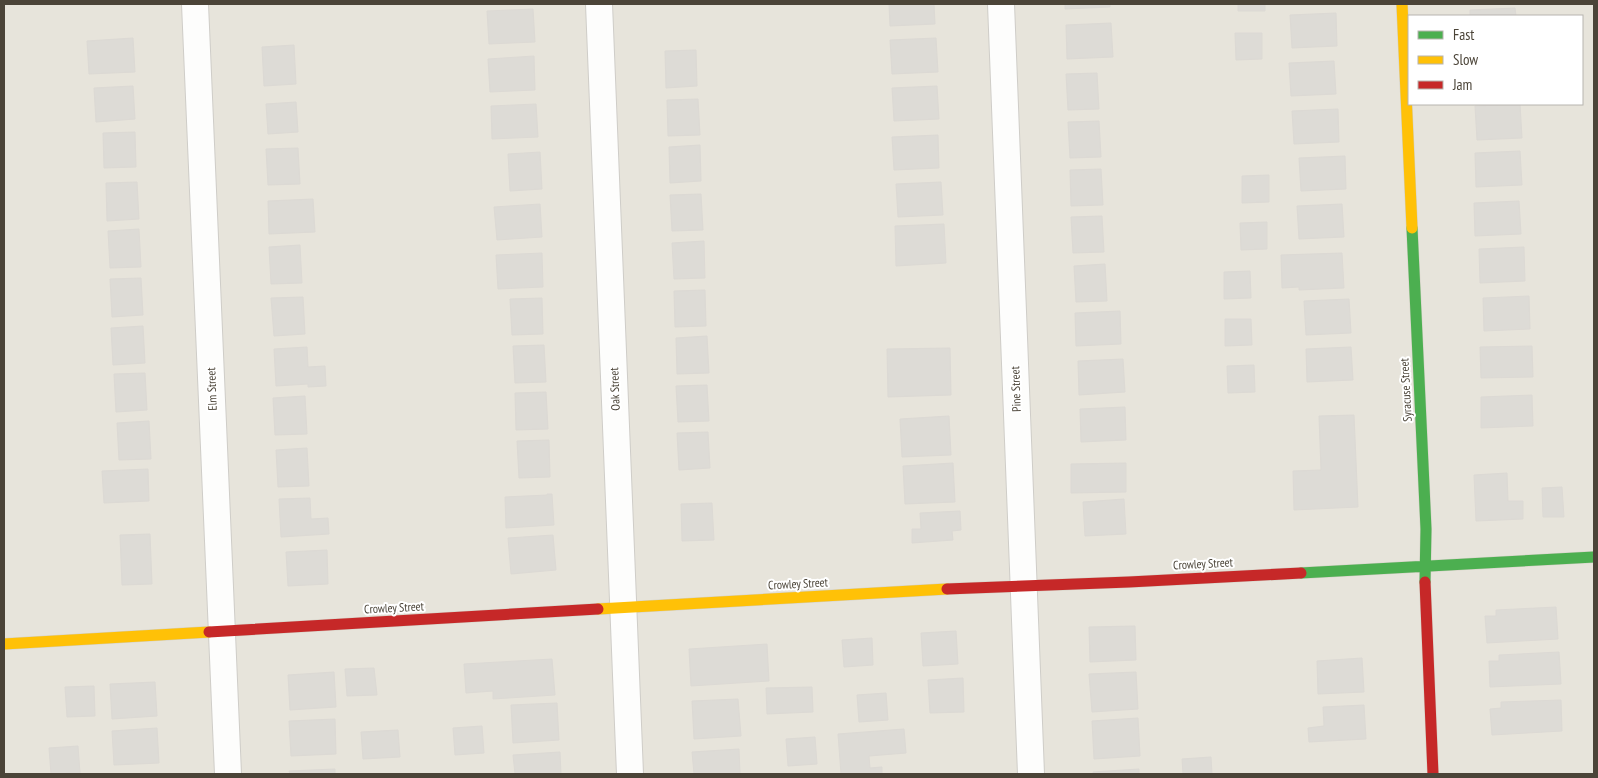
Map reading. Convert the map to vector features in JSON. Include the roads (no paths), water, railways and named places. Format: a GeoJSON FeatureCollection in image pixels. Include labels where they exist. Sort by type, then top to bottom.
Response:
{"type":"FeatureCollection","features":[{"type":"Feature","properties":{"kind":"street","name":"Elm Street"},"geometry":{"type":"LineString","coordinates":[[195,4],[228,774]]}},
{"type":"Feature","properties":{"kind":"street","name":"Oak Street"},"geometry":{"type":"LineString","coordinates":[[599,4],[630,774]]}},
{"type":"Feature","properties":{"kind":"street","name":"Pine Street"},"geometry":{"type":"LineString","coordinates":[[1001,4],[1031,774]]}},
{"type":"Feature","properties":{"kind":"street","name":"Syracuse Street"},"geometry":{"type":"LineString","coordinates":[[1402,4],[1426,519],[1425,599],[1432,774]]}},
{"type":"Feature","properties":{"kind":"street","name":"Crowley Street"},"geometry":{"type":"LineString","coordinates":[[4,644],[950,589],[1129,582],[1594,557]]}}]}
